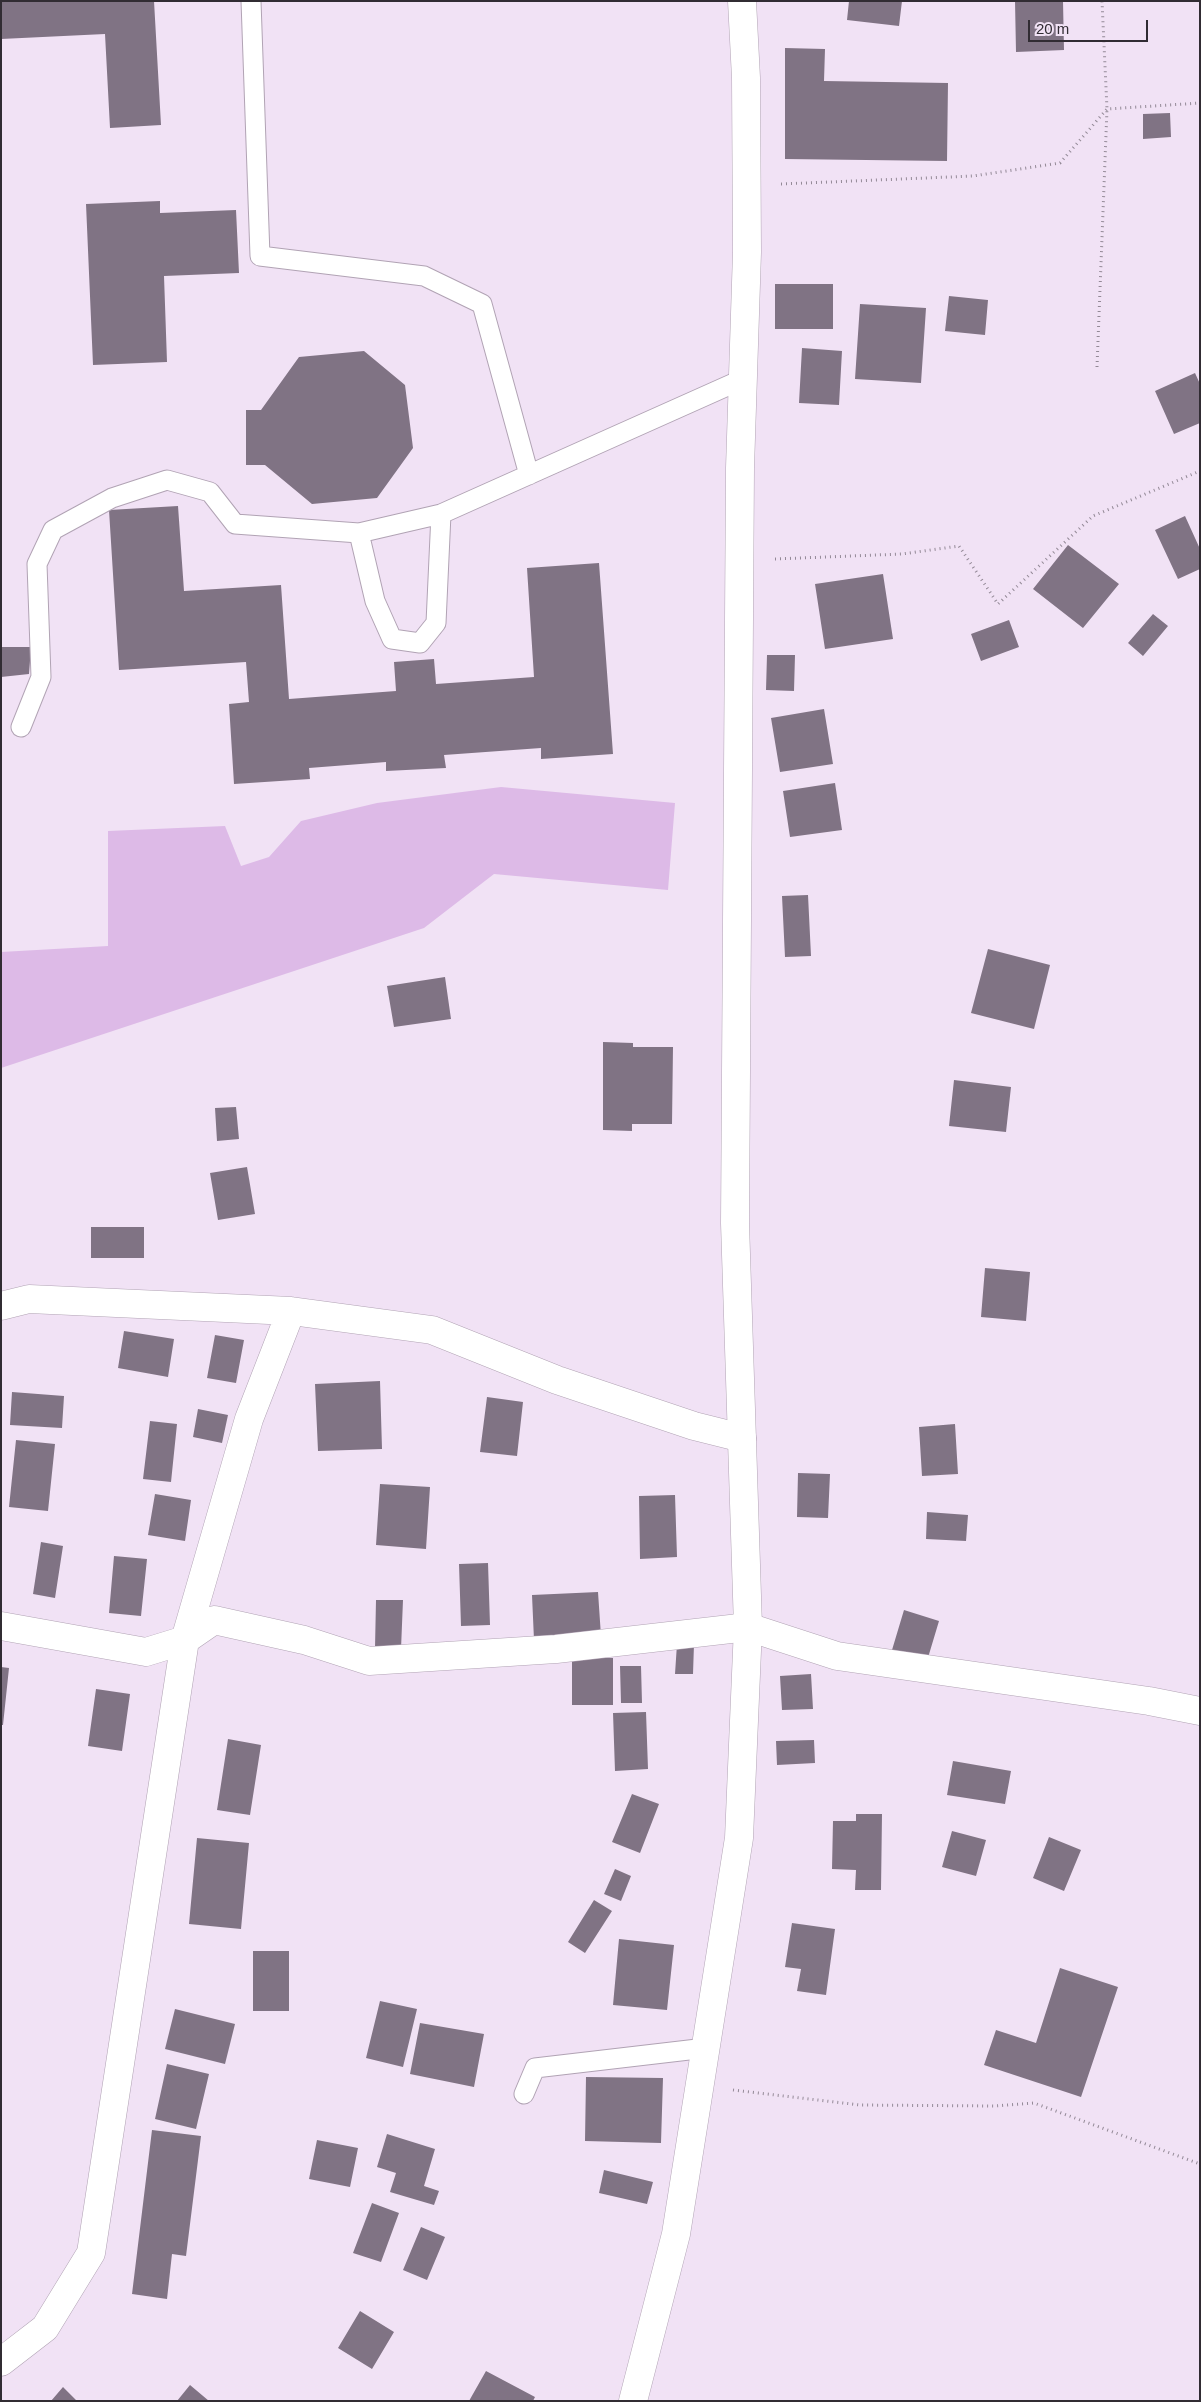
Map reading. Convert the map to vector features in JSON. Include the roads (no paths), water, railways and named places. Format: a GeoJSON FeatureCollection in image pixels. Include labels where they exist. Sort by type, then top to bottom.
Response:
{"type":"FeatureCollection","features":[{"type":"Feature","properties":{"kind":"street"},"geometry":{"type":"LineString","coordinates":[[633,2401],[676,2234],[739,1838],[748,1627],[735,1223],[739,561],[747,252],[746,78],[742,1]]}},
{"type":"Feature","properties":{"kind":"street"},"geometry":{"type":"LineString","coordinates":[[1,1306],[29,1299],[291,1311],[432,1330],[557,1380],[694,1426],[742,1438]]}},
{"type":"Feature","properties":{"kind":"street"},"geometry":{"type":"LineString","coordinates":[[1,2362],[45,2328],[92,2253],[185,1640],[249,1419],[291,1311]]}},
{"type":"Feature","properties":{"kind":"street"},"geometry":{"type":"LineString","coordinates":[[1,1626],[146,1652],[185,1640],[214,1620],[304,1640],[369,1661],[556,1649],[748,1627],[837,1656],[1149,1702],[1200,1712]]}},
{"type":"Feature","properties":{"kind":"lane"},"geometry":{"type":"LineString","coordinates":[[251,1],[260,256],[424,276],[482,304],[529,475]]}},
{"type":"Feature","properties":{"kind":"lane"},"geometry":{"type":"LineString","coordinates":[[21,727],[41,677],[37,564],[54,530],[112,498],[167,480],[210,492],[235,524],[359,533],[441,514],[743,379]]}},
{"type":"Feature","properties":{"kind":"lane"},"geometry":{"type":"LineString","coordinates":[[359,533],[375,601],[392,638],[420,642],[436,623],[441,514]]}},
{"type":"Feature","properties":{"kind":"lane"},"geometry":{"type":"LineString","coordinates":[[524,2094],[536,2068],[706,2048]]}}]}
